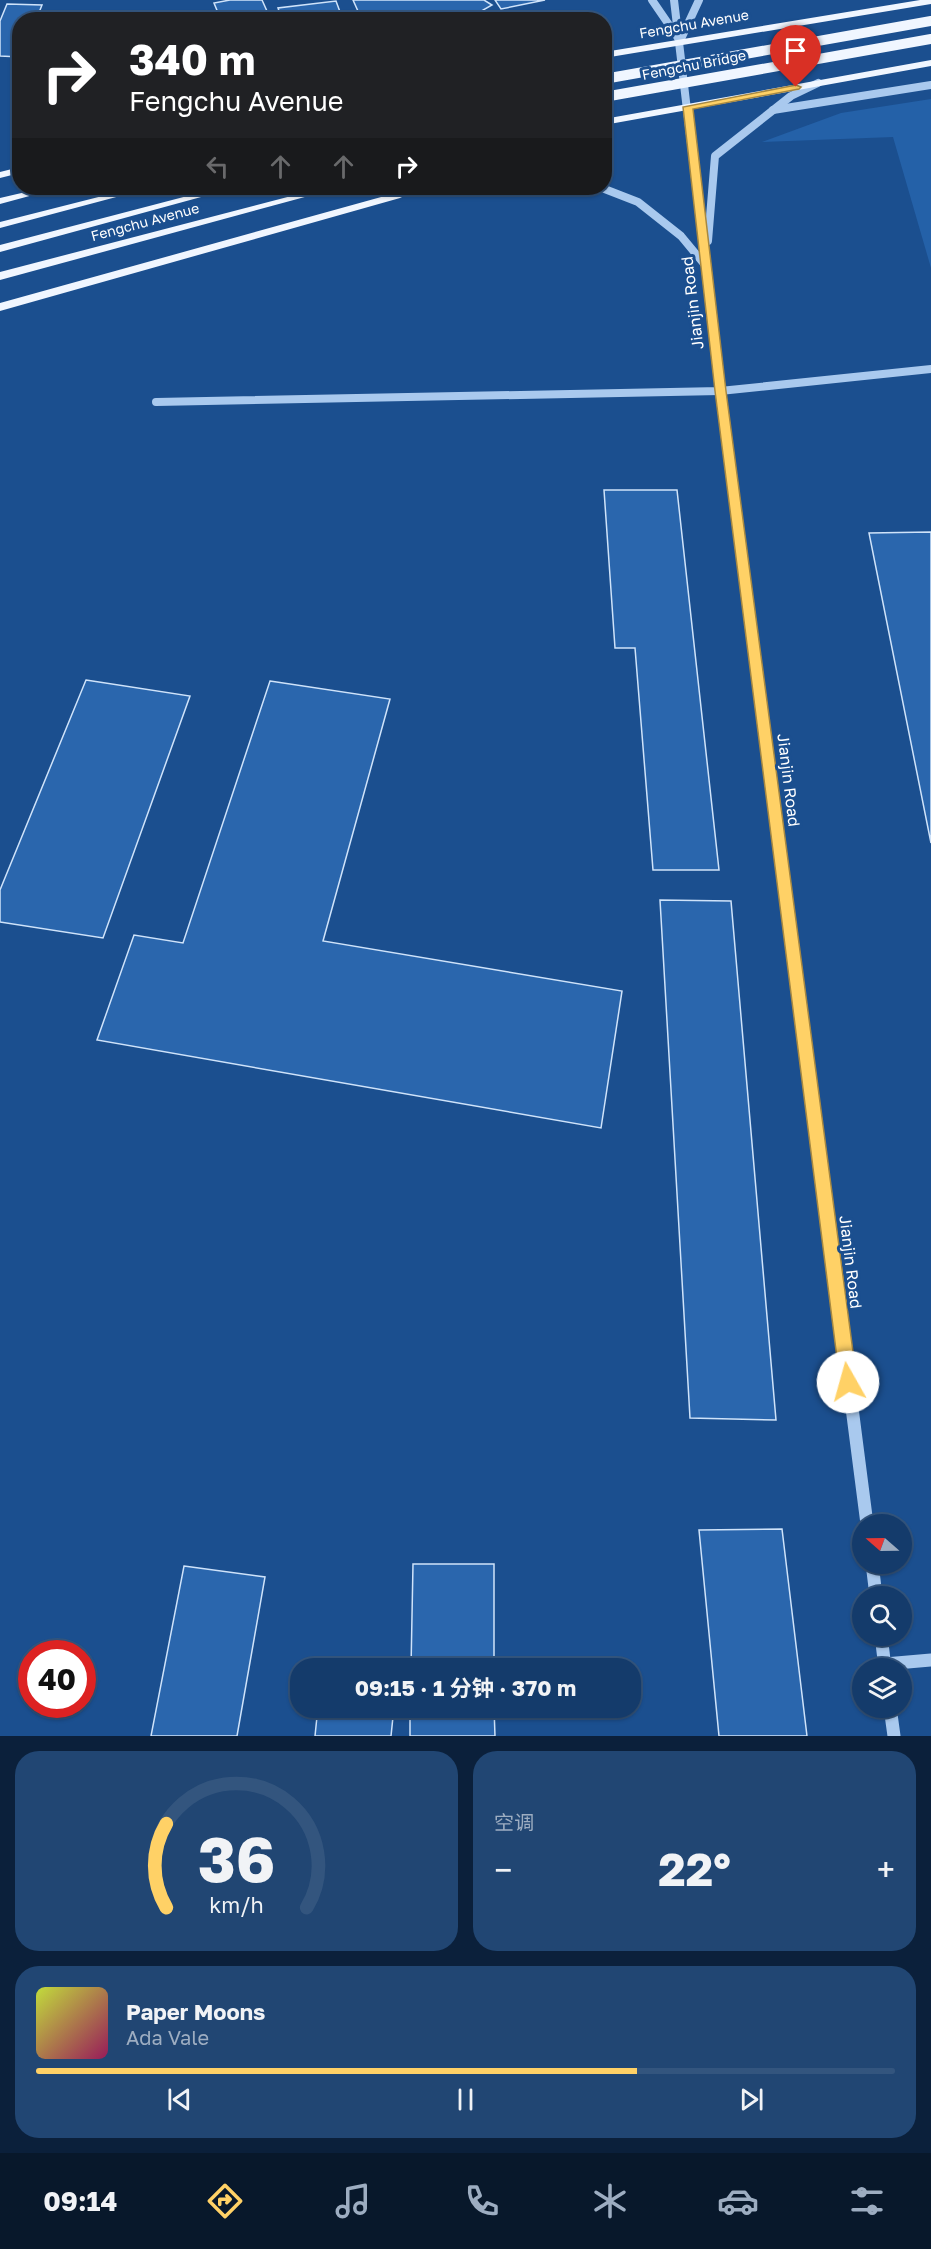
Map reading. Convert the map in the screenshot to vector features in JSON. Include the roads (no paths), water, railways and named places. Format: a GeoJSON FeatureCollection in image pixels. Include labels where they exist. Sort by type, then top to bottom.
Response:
{"type":"FeatureCollection","features":[{"type":"Feature","properties":{"kind":"main road","name":"Fengchu Avenue"},"geometry":{"type":"LineString","coordinates":[[612,54],[931,1]]}},
{"type":"Feature","properties":{"kind":"main road","name":"Fengchu Bridge"},"geometry":{"type":"LineString","coordinates":[[612,78],[931,21]]}},
{"type":"Feature","properties":{"kind":"main road","name":"Fengchu Bridge"},"geometry":{"type":"LineString","coordinates":[[612,97],[931,39]]}},
{"type":"Feature","properties":{"kind":"main road"},"geometry":{"type":"LineString","coordinates":[[612,121],[931,63]]}},
{"type":"Feature","properties":{"kind":"main road"},"geometry":{"type":"LineString","coordinates":[[0,201],[25,195]]}},
{"type":"Feature","properties":{"kind":"main road"},"geometry":{"type":"LineString","coordinates":[[0,225],[118,195]]}},
{"type":"Feature","properties":{"kind":"main road"},"geometry":{"type":"LineString","coordinates":[[0,249],[203,195]]}},
{"type":"Feature","properties":{"kind":"main road","name":"Fengchu Avenue"},"geometry":{"type":"LineString","coordinates":[[0,276],[307,195]]}},
{"type":"Feature","properties":{"kind":"main road"},"geometry":{"type":"LineString","coordinates":[[0,307],[398,195]]}},
{"type":"Feature","properties":{"kind":"street"},"geometry":{"type":"LineString","coordinates":[[652,0],[680,41]]}},
{"type":"Feature","properties":{"kind":"street","name":"Jianjin Road"},"geometry":{"type":"LineString","coordinates":[[674,0],[720,391],[866,1514]]}},
{"type":"Feature","properties":{"kind":"street"},"geometry":{"type":"LineString","coordinates":[[680,41],[699,0]]}},
{"type":"Feature","properties":{"kind":"street"},"geometry":{"type":"LineString","coordinates":[[706,266],[715,156],[791,96],[818,83]]}},
{"type":"Feature","properties":{"kind":"street"},"geometry":{"type":"LineString","coordinates":[[773,110],[931,85]]}},
{"type":"Feature","properties":{"kind":"street"},"geometry":{"type":"LineString","coordinates":[[612,192],[638,202],[681,236],[706,266]]}},
{"type":"Feature","properties":{"kind":"street"},"geometry":{"type":"LineString","coordinates":[[156,402],[720,391],[931,369]]}},
{"type":"Feature","properties":{"kind":"street"},"geometry":{"type":"LineString","coordinates":[[912,1662],[931,1660]]}},
{"type":"Feature","properties":{"kind":"street"},"geometry":{"type":"LineString","coordinates":[[892,1718],[894,1736]]}}]}
